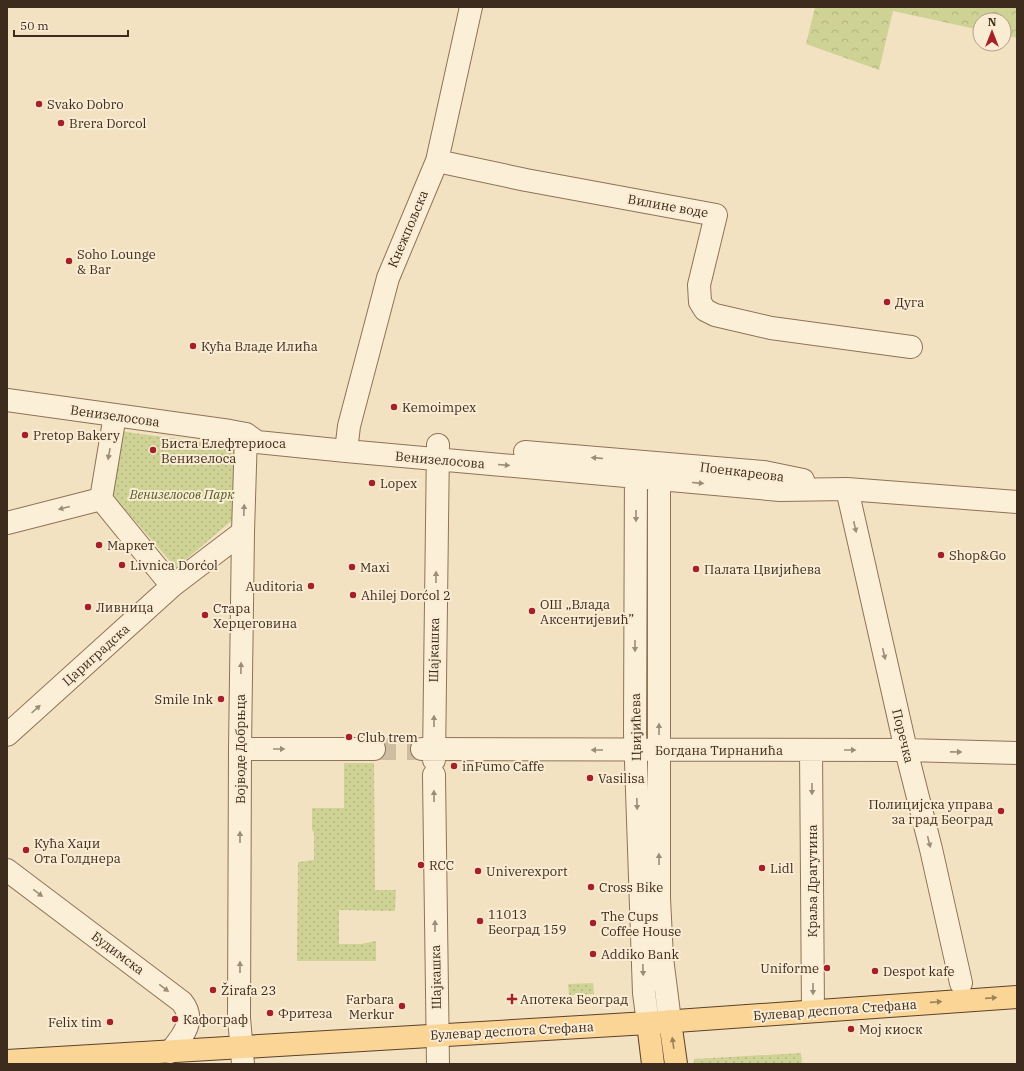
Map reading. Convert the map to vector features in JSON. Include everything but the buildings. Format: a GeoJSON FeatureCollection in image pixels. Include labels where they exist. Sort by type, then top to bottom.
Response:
{"type":"FeatureCollection","features":[{"type":"Feature","properties":{"kind":"main road","name":"Булевар деспота Стефана"},"geometry":{"type":"LineString","coordinates":[[7,1062],[170,1052],[243,1056],[437,1036],[1017,997]]}},
{"type":"Feature","properties":{"kind":"main road","name":"Цвијићева"},"geometry":{"type":"LineString","coordinates":[[670,1021],[676,1064]]}},
{"type":"Feature","properties":{"kind":"main road","name":"Цвијићева"},"geometry":{"type":"LineString","coordinates":[[648,1023],[652,1064]]}},
{"type":"Feature","properties":{"kind":"street","name":"Кнежпољска"},"geometry":{"type":"LineString","coordinates":[[346,444],[388,278],[437,161],[471,7]]}},
{"type":"Feature","properties":{"kind":"street","name":"Вилине воде"},"geometry":{"type":"LineString","coordinates":[[437,161],[534,181],[716,215],[699,285],[700,302],[705,310],[715,315],[772,328],[911,347]]}},
{"type":"Feature","properties":{"kind":"street","name":"Венизелосова"},"geometry":{"type":"LineString","coordinates":[[7,400],[246,434],[259,429],[346,444],[636,469]]}},
{"type":"Feature","properties":{"kind":"street"},"geometry":{"type":"LineString","coordinates":[[115,415],[102,499],[172,586]]}},
{"type":"Feature","properties":{"kind":"street","name":"Војводе Добрњца"},"geometry":{"type":"LineString","coordinates":[[243,1056],[239,1018],[240,749],[246,434]]}},
{"type":"Feature","properties":{"kind":"street","name":"Шајкашка"},"geometry":{"type":"LineString","coordinates":[[438,452],[431,758],[438,1064]]}},
{"type":"Feature","properties":{"kind":"street","name":"Поенкареова"},"geometry":{"type":"LineString","coordinates":[[636,469],[659,471],[764,472],[847,489],[1017,502]]}},
{"type":"Feature","properties":{"kind":"street","name":"Цвијићева"},"geometry":{"type":"LineString","coordinates":[[636,469],[636,750],[644,993],[648,1023]]}},
{"type":"Feature","properties":{"kind":"street","name":"Цвијићева"},"geometry":{"type":"LineString","coordinates":[[659,471],[660,906],[662,958],[670,1021]]}},
{"type":"Feature","properties":{"kind":"street","name":"Поречка"},"geometry":{"type":"LineString","coordinates":[[847,489],[911,750],[929,842],[961,983]]}},
{"type":"Feature","properties":{"kind":"street"},"geometry":{"type":"LineString","coordinates":[[7,523],[102,499]]}},
{"type":"Feature","properties":{"kind":"street","name":"Цариградска"},"geometry":{"type":"LineString","coordinates":[[7,735],[172,586],[243,532]]}},
{"type":"Feature","properties":{"kind":"street"},"geometry":{"type":"LineString","coordinates":[[240,749],[374,749]]}},
{"type":"Feature","properties":{"kind":"street","name":"Богдана Тирнанића"},"geometry":{"type":"LineString","coordinates":[[431,758],[636,750],[911,750],[1017,753]]}},
{"type":"Feature","properties":{"kind":"street","name":"Краља Драгутина"},"geometry":{"type":"LineString","coordinates":[[811,750],[813,1011]]}},
{"type":"Feature","properties":{"kind":"street","name":"Будимска"},"geometry":{"type":"LineString","coordinates":[[7,870],[182,1002],[187,1010],[188,1021],[185,1034],[170,1052]]}},
{"type":"Feature","properties":{"kind":"green space"},"geometry":{"type":"Polygon","coordinates":[[[815,7],[1017,7],[1017,38],[1012,37],[1012,12],[972,12],[972,28],[893,11],[879,70],[806,44],[815,7]]]}},
{"type":"Feature","properties":{"kind":"green space","name":"Венизелосов Парк"},"geometry":{"type":"Polygon","coordinates":[[[119,431],[236,447],[236,517],[176,568],[111,493],[119,431]]]}},
{"type":"Feature","properties":{"kind":"green space"},"geometry":{"type":"Polygon","coordinates":[[[344,763],[374,763],[375,890],[396,890],[395,911],[339,910],[339,944],[361,944],[376,941],[376,961],[297,961],[298,862],[314,860],[312,808],[344,808],[344,763]]]}},
{"type":"Feature","properties":{"kind":"green space"},"geometry":{"type":"Polygon","coordinates":[[[593,983],[594,994],[569,995],[568,984],[593,983]]]}},
{"type":"Feature","properties":{"kind":"green space"},"geometry":{"type":"Polygon","coordinates":[[[801,1053],[802,1064],[694,1064],[694,1059],[801,1053]]]}},
{"type":"Feature","properties":{"kind":"tunnel"},"geometry":{"type":"LineString","coordinates":[[374,749],[422,749]]}},
{"type":"Feature","properties":{"kind":"place","name":"Svako Dobro"},"geometry":{"type":"Point","coordinates":[39,104]}},
{"type":"Feature","properties":{"kind":"place","name":"Brera Dorcol"},"geometry":{"type":"Point","coordinates":[61,123]}},
{"type":"Feature","properties":{"kind":"place","name":"Soho Lounge & Bar"},"geometry":{"type":"Point","coordinates":[69,261]}},
{"type":"Feature","properties":{"kind":"place","name":"Дуга"},"geometry":{"type":"Point","coordinates":[887,302]}},
{"type":"Feature","properties":{"kind":"place","name":"Кућа Владе Илића"},"geometry":{"type":"Point","coordinates":[193,346]}},
{"type":"Feature","properties":{"kind":"place","name":"Kemoimpex"},"geometry":{"type":"Point","coordinates":[394,407]}},
{"type":"Feature","properties":{"kind":"place","name":"Pretop Bakery"},"geometry":{"type":"Point","coordinates":[25,435]}},
{"type":"Feature","properties":{"kind":"place","name":"Биста Елефтериоса Венизелоса"},"geometry":{"type":"Point","coordinates":[153,450]}},
{"type":"Feature","properties":{"kind":"place","name":"Lopex"},"geometry":{"type":"Point","coordinates":[372,483]}},
{"type":"Feature","properties":{"kind":"place","name":"Маркет"},"geometry":{"type":"Point","coordinates":[99,545]}},
{"type":"Feature","properties":{"kind":"place","name":"Shop&Go"},"geometry":{"type":"Point","coordinates":[941,555]}},
{"type":"Feature","properties":{"kind":"place","name":"Livnica Dorćol"},"geometry":{"type":"Point","coordinates":[122,565]}},
{"type":"Feature","properties":{"kind":"place","name":"Maxi"},"geometry":{"type":"Point","coordinates":[352,567]}},
{"type":"Feature","properties":{"kind":"place","name":"Палата Цвијићева"},"geometry":{"type":"Point","coordinates":[696,569]}},
{"type":"Feature","properties":{"kind":"place","name":"Auditoria"},"geometry":{"type":"Point","coordinates":[311,586]}},
{"type":"Feature","properties":{"kind":"place","name":"Ahilej Dorćol 2"},"geometry":{"type":"Point","coordinates":[353,595]}},
{"type":"Feature","properties":{"kind":"place","name":"Ливница"},"geometry":{"type":"Point","coordinates":[88,607]}},
{"type":"Feature","properties":{"kind":"place","name":"ОШ „Влада Аксентијевић”"},"geometry":{"type":"Point","coordinates":[532,611]}},
{"type":"Feature","properties":{"kind":"place","name":"Стара Херцеговина"},"geometry":{"type":"Point","coordinates":[205,615]}},
{"type":"Feature","properties":{"kind":"place","name":"Smile Ink"},"geometry":{"type":"Point","coordinates":[221,699]}},
{"type":"Feature","properties":{"kind":"place","name":"Club trem"},"geometry":{"type":"Point","coordinates":[349,737]}},
{"type":"Feature","properties":{"kind":"place","name":"inFumo Caffe"},"geometry":{"type":"Point","coordinates":[454,766]}},
{"type":"Feature","properties":{"kind":"place","name":"Vasilisa"},"geometry":{"type":"Point","coordinates":[590,778]}},
{"type":"Feature","properties":{"kind":"place","name":"Полицијска управа за град Београд"},"geometry":{"type":"Point","coordinates":[1001,811]}},
{"type":"Feature","properties":{"kind":"place","name":"Кућа Хаџи Ота Голднера"},"geometry":{"type":"Point","coordinates":[26,850]}},
{"type":"Feature","properties":{"kind":"place","name":"RCC"},"geometry":{"type":"Point","coordinates":[421,865]}},
{"type":"Feature","properties":{"kind":"place","name":"Lidl"},"geometry":{"type":"Point","coordinates":[762,868]}},
{"type":"Feature","properties":{"kind":"place","name":"Univerexport"},"geometry":{"type":"Point","coordinates":[478,871]}},
{"type":"Feature","properties":{"kind":"place","name":"Cross Bike"},"geometry":{"type":"Point","coordinates":[591,887]}},
{"type":"Feature","properties":{"kind":"place","name":"11013 Београд 159"},"geometry":{"type":"Point","coordinates":[480,921]}},
{"type":"Feature","properties":{"kind":"place","name":"The Cups Coffee House"},"geometry":{"type":"Point","coordinates":[593,923]}},
{"type":"Feature","properties":{"kind":"place","name":"Addiko Bank"},"geometry":{"type":"Point","coordinates":[593,954]}},
{"type":"Feature","properties":{"kind":"place","name":"Uniforme"},"geometry":{"type":"Point","coordinates":[827,968]}},
{"type":"Feature","properties":{"kind":"place","name":"Despot kafe"},"geometry":{"type":"Point","coordinates":[875,971]}},
{"type":"Feature","properties":{"kind":"place","name":"Žirafa 23"},"geometry":{"type":"Point","coordinates":[213,990]}},
{"type":"Feature","properties":{"kind":"place","name":"Апотека Београд"},"geometry":{"type":"Point","coordinates":[512,999]}},
{"type":"Feature","properties":{"kind":"place","name":"Farbara Merkur"},"geometry":{"type":"Point","coordinates":[402,1006]}},
{"type":"Feature","properties":{"kind":"place","name":"Фритеза"},"geometry":{"type":"Point","coordinates":[270,1013]}},
{"type":"Feature","properties":{"kind":"place","name":"Кафограф"},"geometry":{"type":"Point","coordinates":[175,1019]}},
{"type":"Feature","properties":{"kind":"place","name":"Felix tim"},"geometry":{"type":"Point","coordinates":[110,1022]}},
{"type":"Feature","properties":{"kind":"place","name":"Мој киоск"},"geometry":{"type":"Point","coordinates":[851,1029]}}]}
